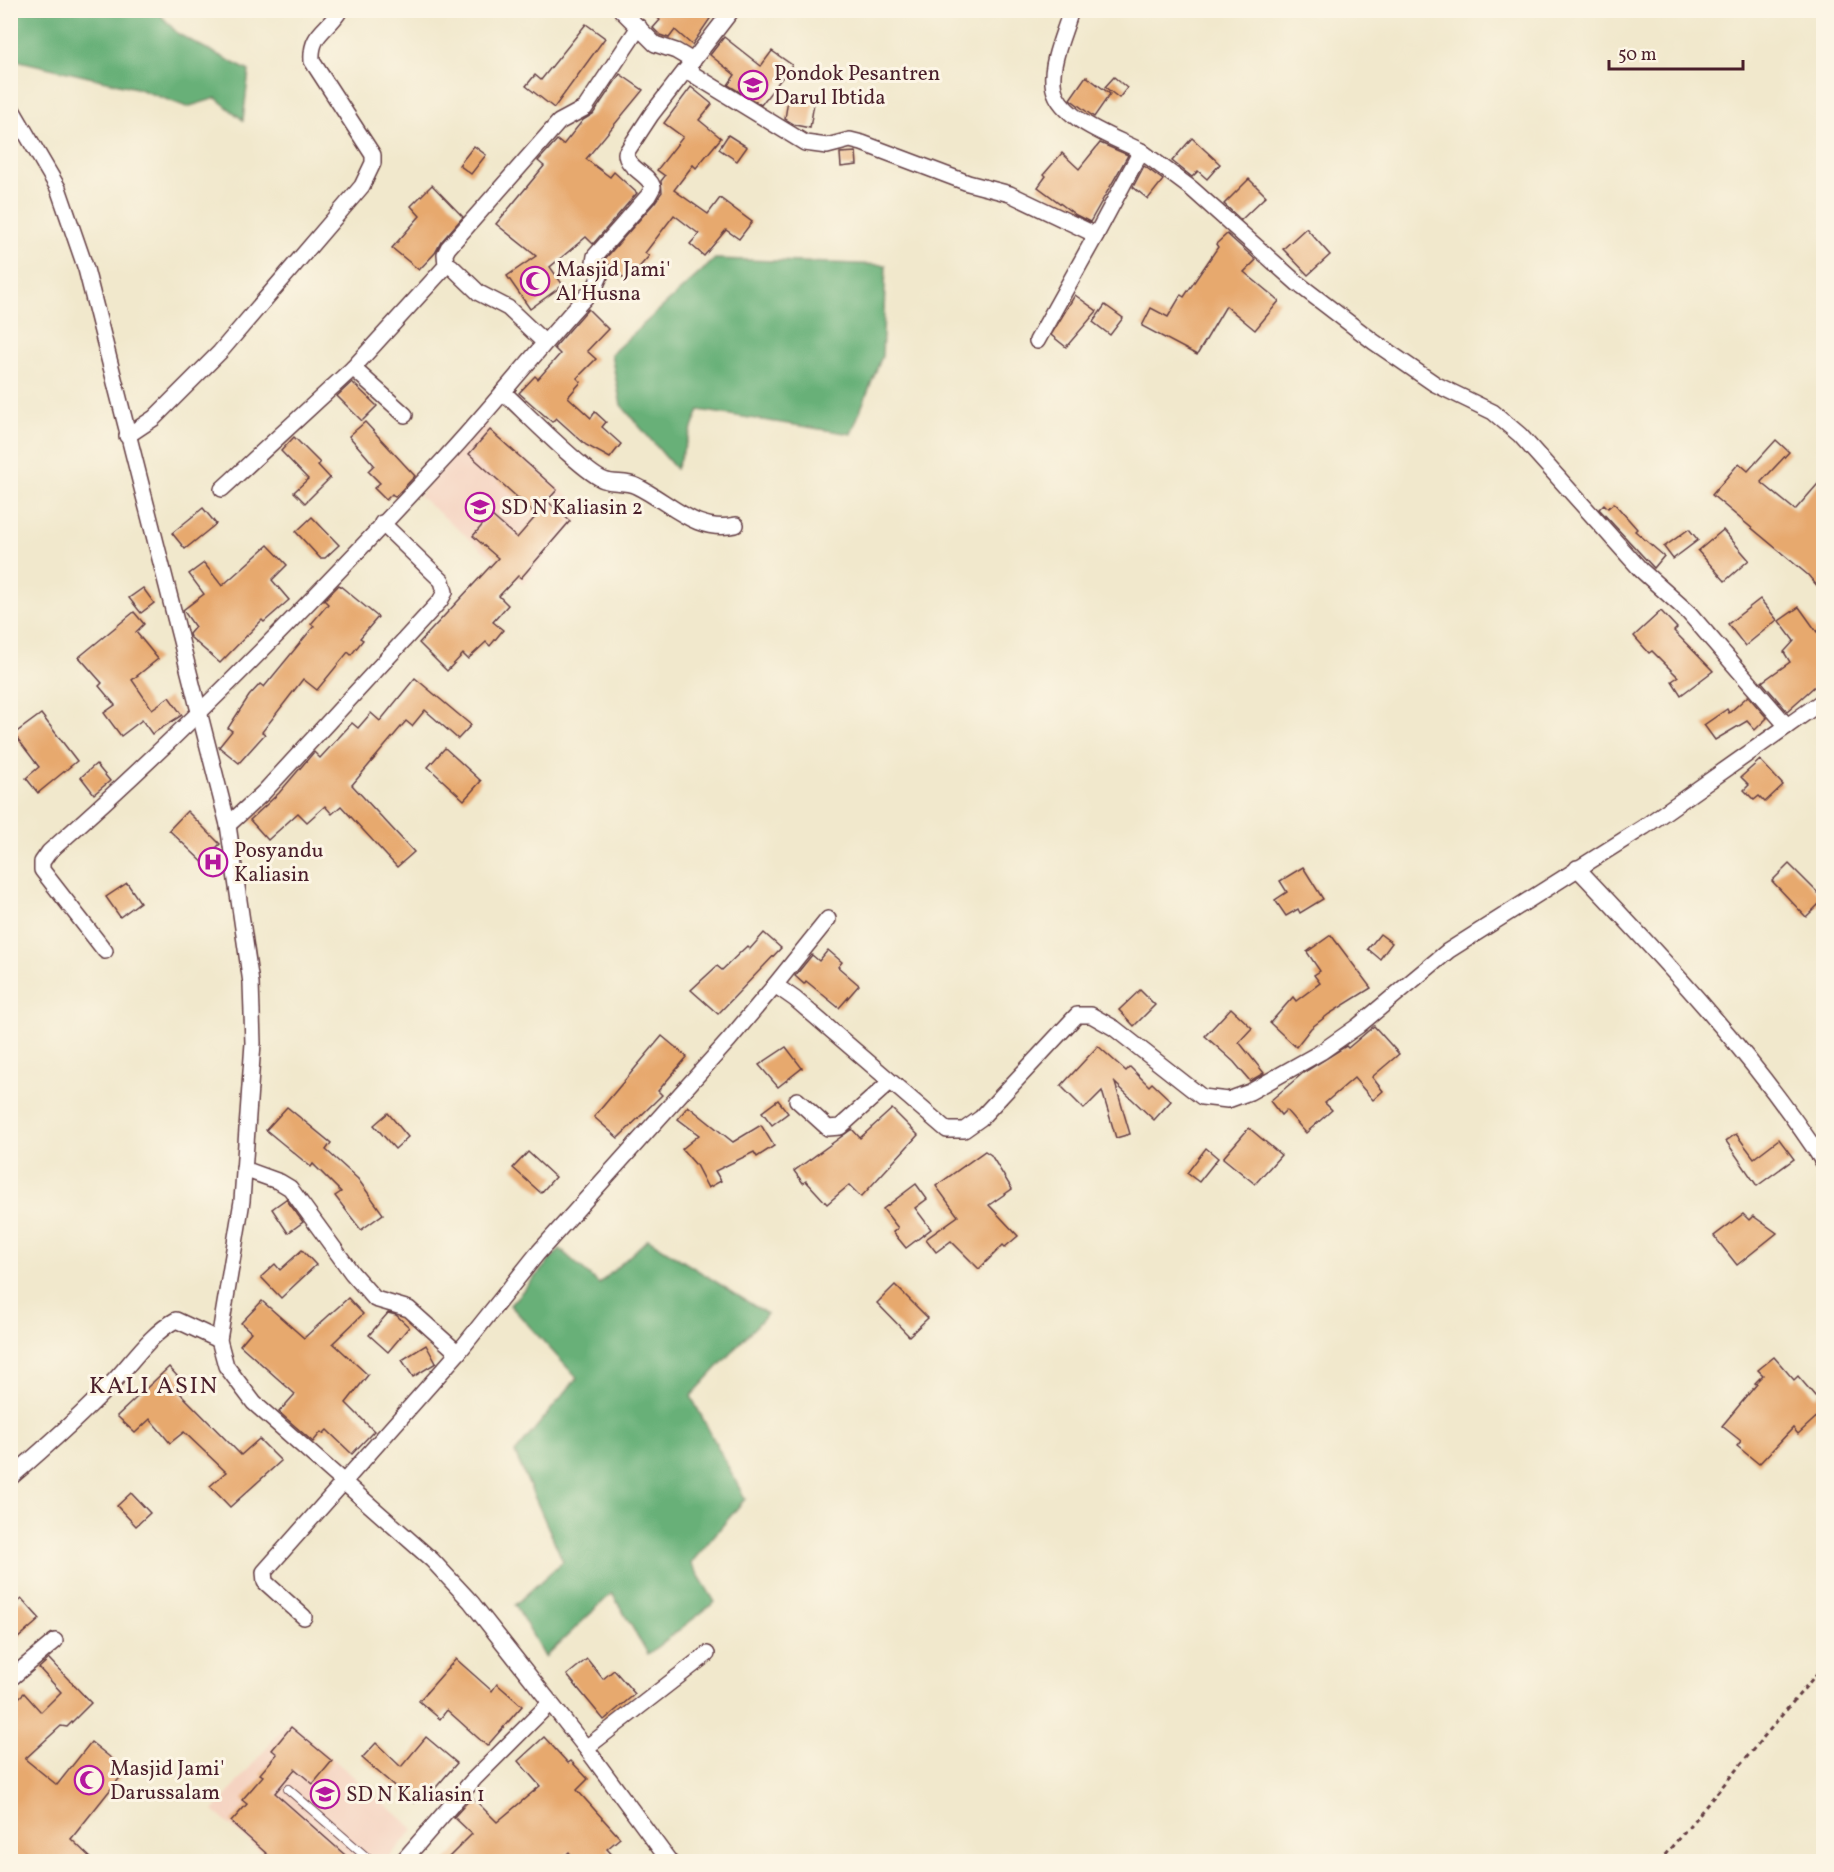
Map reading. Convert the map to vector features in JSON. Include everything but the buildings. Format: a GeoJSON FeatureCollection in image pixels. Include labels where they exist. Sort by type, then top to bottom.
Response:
{"type":"FeatureCollection","features":[{"type":"Feature","properties":{"kind":"street"},"geometry":{"type":"LineString","coordinates":[[127,436],[154,418],[220,352],[362,186],[374,163],[373,154],[312,62],[311,49],[316,37],[340,10]]}},
{"type":"Feature","properties":{"kind":"street"},"geometry":{"type":"LineString","coordinates":[[621,10],[655,44],[676,51],[689,65],[805,143],[827,146],[850,140],[862,143],[968,183],[1010,194],[1096,235]]}},
{"type":"Feature","properties":{"kind":"street"},"geometry":{"type":"LineString","coordinates":[[105,951],[42,870],[42,862],[49,852],[122,788],[200,713],[446,457],[595,286],[600,276],[594,262],[595,256],[648,196],[653,187],[651,182],[628,161],[626,153],[732,10]]}},
{"type":"Feature","properties":{"kind":"street"},"geometry":{"type":"LineString","coordinates":[[1071,10],[1053,81],[1055,93],[1069,112],[1142,151],[1192,189],[1297,283],[1358,330],[1435,384],[1493,412],[1520,435],[1641,570],[1689,613],[1786,726]]}},
{"type":"Feature","properties":{"kind":"street"},"geometry":{"type":"LineString","coordinates":[[222,489],[353,368],[446,266],[445,254],[448,249],[559,122],[585,108],[639,27]]}},
{"type":"Feature","properties":{"kind":"street"},"geometry":{"type":"LineString","coordinates":[[10,106],[58,188],[86,269],[127,436],[163,563],[228,825],[253,1001],[252,1073],[242,1201],[219,1340],[226,1366],[243,1390],[432,1560],[471,1602],[549,1704],[586,1748],[670,1862]]}},
{"type":"Feature","properties":{"kind":"street"},"geometry":{"type":"LineString","coordinates":[[1036,341],[1142,151]]}},
{"type":"Feature","properties":{"kind":"street"},"geometry":{"type":"LineString","coordinates":[[446,266],[451,266],[479,293],[508,308],[544,342]]}},
{"type":"Feature","properties":{"kind":"street"},"geometry":{"type":"LineString","coordinates":[[353,368],[405,415]]}},
{"type":"Feature","properties":{"kind":"street"},"geometry":{"type":"LineString","coordinates":[[503,392],[587,468],[604,480],[634,485],[672,510],[702,525],[724,527],[736,525]]}},
{"type":"Feature","properties":{"kind":"street"},"geometry":{"type":"LineString","coordinates":[[228,825],[263,793],[440,601],[445,592],[442,581],[382,523]]}},
{"type":"Feature","properties":{"kind":"street"},"geometry":{"type":"LineString","coordinates":[[775,985],[795,999],[946,1130],[964,1130],[981,1118],[1077,1015],[1091,1015],[1114,1028],[1202,1097],[1228,1100],[1250,1092],[1321,1052],[1358,1026],[1448,951],[1644,827],[1824,700]]}},
{"type":"Feature","properties":{"kind":"street"},"geometry":{"type":"LineString","coordinates":[[1577,868],[1715,1016],[1795,1118],[1824,1163]]}},
{"type":"Feature","properties":{"kind":"street"},"geometry":{"type":"LineString","coordinates":[[304,1617],[265,1582],[263,1574],[458,1353],[537,1254],[729,1040],[828,920]]}},
{"type":"Feature","properties":{"kind":"street"},"geometry":{"type":"LineString","coordinates":[[797,1100],[828,1128],[840,1127],[890,1082]]}},
{"type":"Feature","properties":{"kind":"street"},"geometry":{"type":"LineString","coordinates":[[244,1169],[263,1174],[290,1188],[352,1273],[375,1299],[409,1309],[458,1353]]}},
{"type":"Feature","properties":{"kind":"street"},"geometry":{"type":"LineString","coordinates":[[10,1478],[114,1382],[149,1341],[169,1323],[176,1320],[185,1322],[219,1340]]}},
{"type":"Feature","properties":{"kind":"street"},"geometry":{"type":"LineString","coordinates":[[10,1678],[55,1641]]}},
{"type":"Feature","properties":{"kind":"street"},"geometry":{"type":"LineString","coordinates":[[586,1748],[707,1653]]}},
{"type":"Feature","properties":{"kind":"street"},"geometry":{"type":"LineString","coordinates":[[402,1862],[474,1779],[549,1704]]}},
{"type":"Feature","properties":{"kind":"lane"},"geometry":{"type":"LineString","coordinates":[[288,1789],[372,1862]]}},
{"type":"Feature","properties":{"kind":"path"},"geometry":{"type":"LineString","coordinates":[[1659,1862],[1824,1665]]}},
{"type":"Feature","properties":{"kind":"shaded area","name":"SD N Kaliasin 2"},"geometry":{"type":"Polygon","coordinates":[[[482,422],[586,511],[523,584],[419,496],[482,422]],[[491,430],[469,454],[536,513],[556,490],[491,430]],[[549,503],[520,536],[570,521],[549,503]],[[491,515],[473,536],[521,578],[539,558],[491,515]]]}},
{"type":"Feature","properties":{"kind":"shaded area","name":"SD N Kaliasin 1"},"geometry":{"type":"Polygon","coordinates":[[[289,1721],[414,1829],[386,1861],[353,1861],[260,1780],[243,1800],[309,1861],[245,1806],[231,1822],[276,1861],[272,1861],[213,1811],[289,1721]],[[272,1750],[313,1784],[332,1762],[332,1761],[272,1750]],[[275,1757],[260,1774],[278,1789],[292,1772],[275,1757]]]}},
{"type":"Feature","properties":{"kind":"green space"},"geometry":{"type":"Polygon","coordinates":[[[11,10],[157,11],[178,34],[249,71],[243,120],[216,98],[187,107],[136,88],[11,59],[11,10]]]}},
{"type":"Feature","properties":{"kind":"green space"},"geometry":{"type":"Polygon","coordinates":[[[715,259],[886,265],[882,356],[851,434],[699,410],[676,469],[621,405],[611,354],[715,259]]]}},
{"type":"Feature","properties":{"kind":"green space"},"geometry":{"type":"Polygon","coordinates":[[[648,1239],[767,1314],[691,1396],[745,1499],[691,1563],[715,1602],[648,1654],[612,1593],[545,1657],[515,1605],[563,1561],[515,1453],[577,1378],[510,1305],[560,1249],[599,1284],[648,1239]]]}},
{"type":"Feature","properties":{"kind":"place","name":"Pondok Pesantren Darul Ibtida"},"geometry":{"type":"Point","coordinates":[753,85]}},
{"type":"Feature","properties":{"kind":"place","name":"Masjid Jami' Al Husna"},"geometry":{"type":"Point","coordinates":[535,281]}},
{"type":"Feature","properties":{"kind":"place","name":"SD N Kaliasin 2"},"geometry":{"type":"Point","coordinates":[480,507]}},
{"type":"Feature","properties":{"kind":"place","name":"Posyandu Kaliasin"},"geometry":{"type":"Point","coordinates":[213,862]}},
{"type":"Feature","properties":{"kind":"place","name":"Masjid Jami' Darussalam"},"geometry":{"type":"Point","coordinates":[89,1780]}},
{"type":"Feature","properties":{"kind":"place","name":"SD N Kaliasin 1"},"geometry":{"type":"Point","coordinates":[325,1794]}},
{"type":"Feature","properties":{"kind":"district","name":"KALI ASIN"},"geometry":{"type":"Point","coordinates":[154,1385]}}]}
